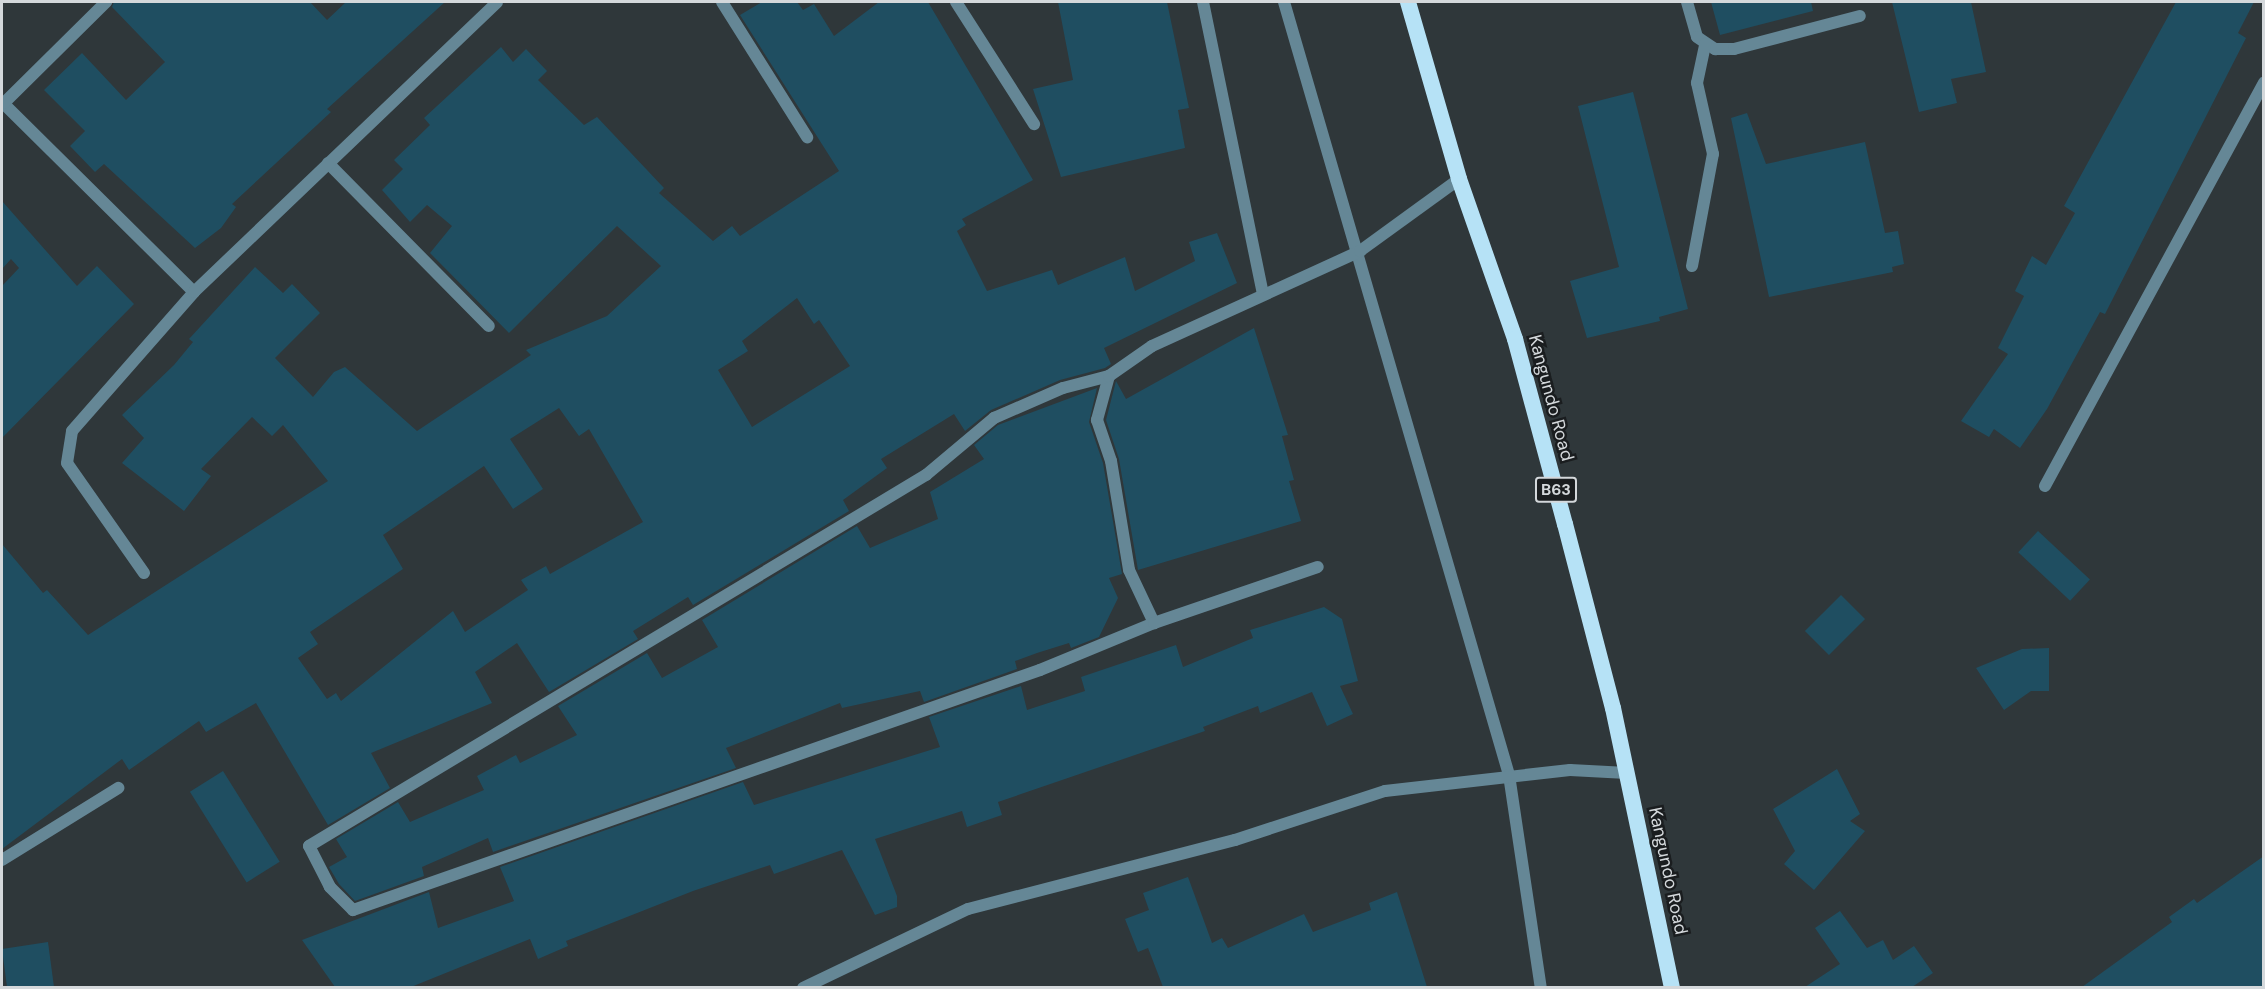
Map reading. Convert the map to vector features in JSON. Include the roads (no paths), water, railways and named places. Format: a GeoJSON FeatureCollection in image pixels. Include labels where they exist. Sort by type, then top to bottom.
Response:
{"type":"FeatureCollection","features":[{"type":"Feature","properties":{"kind":"highway","name":"Kangundo Road"},"geometry":{"type":"LineString","coordinates":[[1408,2],[1459,179],[1515,339],[1627,772],[1672,987]]}},
{"type":"Feature","properties":{"kind":"street"},"geometry":{"type":"LineString","coordinates":[[106,2],[3,103],[194,292]]}},
{"type":"Feature","properties":{"kind":"street"},"geometry":{"type":"LineString","coordinates":[[144,573],[67,463],[66,445],[72,431],[194,292],[497,2]]}},
{"type":"Feature","properties":{"kind":"street"},"geometry":{"type":"LineString","coordinates":[[722,2],[807,137]]}},
{"type":"Feature","properties":{"kind":"street"},"geometry":{"type":"LineString","coordinates":[[956,2],[1034,124]]}},
{"type":"Feature","properties":{"kind":"street"},"geometry":{"type":"LineString","coordinates":[[1203,2],[1263,294]]}},
{"type":"Feature","properties":{"kind":"street"},"geometry":{"type":"LineString","coordinates":[[1284,2],[1360,252],[1509,775],[1541,987]]}},
{"type":"Feature","properties":{"kind":"street"},"geometry":{"type":"LineString","coordinates":[[1687,2],[1697,37],[1705,44],[1734,49],[1860,16]]}},
{"type":"Feature","properties":{"kind":"street"},"geometry":{"type":"LineString","coordinates":[[1692,266],[1713,154],[1697,82],[1705,44]]}},
{"type":"Feature","properties":{"kind":"street"},"geometry":{"type":"LineString","coordinates":[[2045,486],[2264,83]]}},
{"type":"Feature","properties":{"kind":"street"},"geometry":{"type":"LineString","coordinates":[[328,163],[489,326]]}},
{"type":"Feature","properties":{"kind":"street"},"geometry":{"type":"LineString","coordinates":[[1318,567],[1154,623],[1040,670],[353,910],[330,887],[309,846],[926,475],[994,418],[1063,388],[1109,376],[1152,346],[1360,252],[1459,179]]}},
{"type":"Feature","properties":{"kind":"street"},"geometry":{"type":"LineString","coordinates":[[1109,376],[1097,420],[1111,461],[1129,570],[1154,623]]}},
{"type":"Feature","properties":{"kind":"street"},"geometry":{"type":"LineString","coordinates":[[803,987],[968,909],[1235,840],[1385,791],[1509,775],[1627,772]]}},
{"type":"Feature","properties":{"kind":"street"},"geometry":{"type":"LineString","coordinates":[[2,860],[118,788]]}}]}
